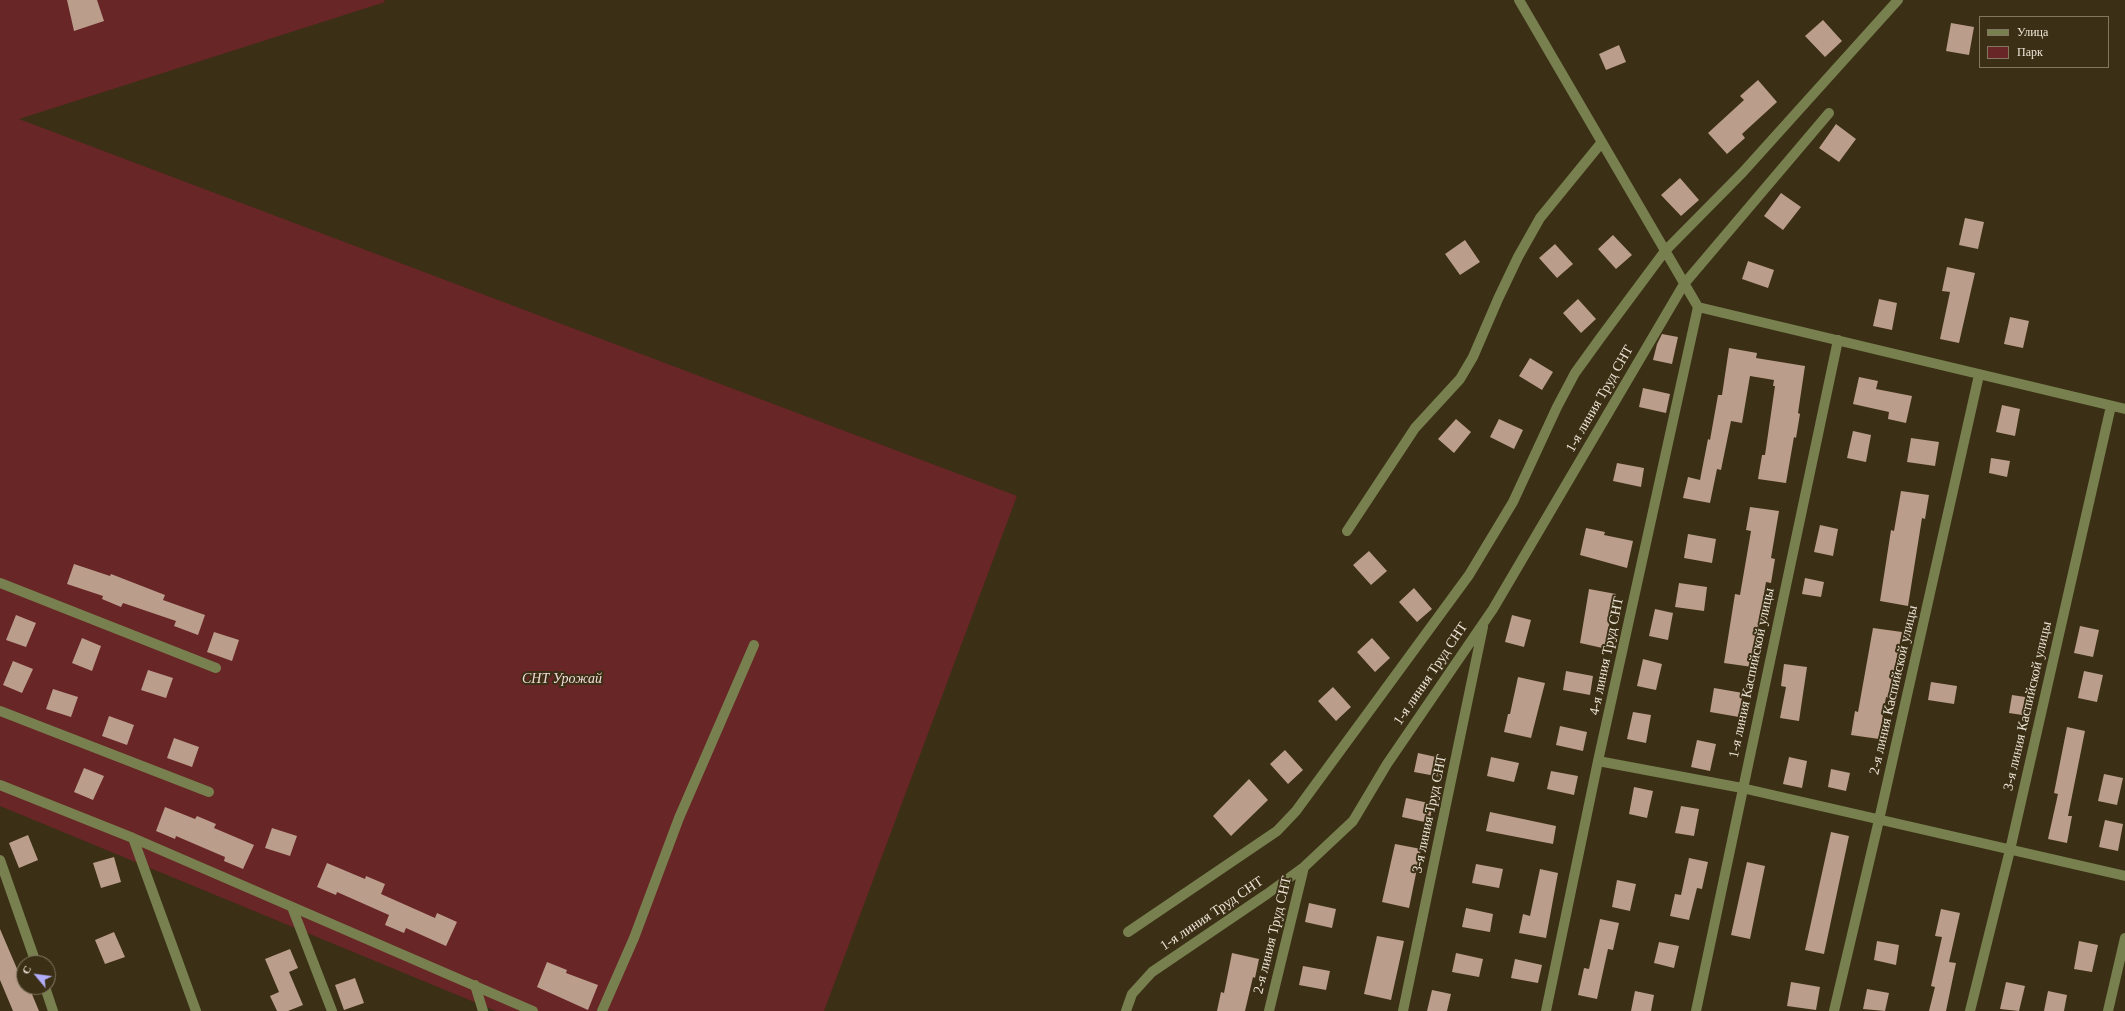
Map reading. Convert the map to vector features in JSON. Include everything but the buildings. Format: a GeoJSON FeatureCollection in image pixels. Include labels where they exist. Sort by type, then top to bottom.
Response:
{"type":"FeatureCollection","features":[{"type":"Feature","properties":{"kind":"street"},"geometry":{"type":"LineString","coordinates":[[1519,0],[1698,307],[2125,409]]}},
{"type":"Feature","properties":{"kind":"street"},"geometry":{"type":"LineString","coordinates":[[1128,932],[1277,831],[1296,811],[1469,575],[1513,502],[1557,407],[1575,373],[1665,251],[1743,172],[1898,0]]}},
{"type":"Feature","properties":{"kind":"street","name":"1-я линия Труд СНТ"},"geometry":{"type":"LineString","coordinates":[[1126,1011],[1132,994],[1152,972],[1267,894],[1304,866],[1353,821],[1387,764],[1484,622],[1544,523],[1684,284],[1829,113]]}},
{"type":"Feature","properties":{"kind":"street"},"geometry":{"type":"LineString","coordinates":[[1347,531],[1415,428],[1460,379],[1473,357],[1511,271],[1540,218],[1602,142]]}},
{"type":"Feature","properties":{"kind":"street","name":"4-я линия Труд СНТ"},"geometry":{"type":"LineString","coordinates":[[1546,1011],[1598,761],[1698,307]]}},
{"type":"Feature","properties":{"kind":"street","name":"1-я линия Каспийской улицы"},"geometry":{"type":"LineString","coordinates":[[1696,1011],[1838,340]]}},
{"type":"Feature","properties":{"kind":"street","name":"2-я линия Каспийской улицы"},"geometry":{"type":"LineString","coordinates":[[1834,1011],[1879,820],[1979,375]]}},
{"type":"Feature","properties":{"kind":"street","name":"3-я линия Каспийской улицы"},"geometry":{"type":"LineString","coordinates":[[1970,1011],[2010,850],[2111,406]]}},
{"type":"Feature","properties":{"kind":"street"},"geometry":{"type":"LineString","coordinates":[[0,583],[216,668]]}},
{"type":"Feature","properties":{"kind":"street","name":"3-я линия Труд СНТ"},"geometry":{"type":"LineString","coordinates":[[1403,1011],[1484,622]]}},
{"type":"Feature","properties":{"kind":"street"},"geometry":{"type":"LineString","coordinates":[[602,1011],[634,938],[679,818],[754,646]]}},
{"type":"Feature","properties":{"kind":"street"},"geometry":{"type":"LineString","coordinates":[[0,711],[209,792]]}},
{"type":"Feature","properties":{"kind":"street"},"geometry":{"type":"LineString","coordinates":[[1598,761],[1742,788],[2125,876]]}},
{"type":"Feature","properties":{"kind":"street"},"geometry":{"type":"LineString","coordinates":[[0,785],[133,838],[533,1011]]}},
{"type":"Feature","properties":{"kind":"street"},"geometry":{"type":"LineString","coordinates":[[133,838],[196,1011]]}},
{"type":"Feature","properties":{"kind":"street"},"geometry":{"type":"LineString","coordinates":[[0,860],[33,955]]}},
{"type":"Feature","properties":{"kind":"street","name":"2-я линия Труд СНТ"},"geometry":{"type":"LineString","coordinates":[[1269,1011],[1304,866]]}},
{"type":"Feature","properties":{"kind":"street"},"geometry":{"type":"LineString","coordinates":[[292,907],[332,1011]]}},
{"type":"Feature","properties":{"kind":"street"},"geometry":{"type":"LineString","coordinates":[[2108,1011],[2125,938]]}},
{"type":"Feature","properties":{"kind":"street"},"geometry":{"type":"LineString","coordinates":[[475,985],[483,1011]]}},
{"type":"Feature","properties":{"kind":"street"},"geometry":{"type":"LineString","coordinates":[[48,995],[54,1011]]}},
{"type":"Feature","properties":{"kind":"green space","name":"СНТ Урожай"},"geometry":{"type":"Polygon","coordinates":[[[0,0],[384,0],[385,2],[19,119],[1017,496],[824,1011],[496,1011],[0,806],[0,0]]]}}]}
